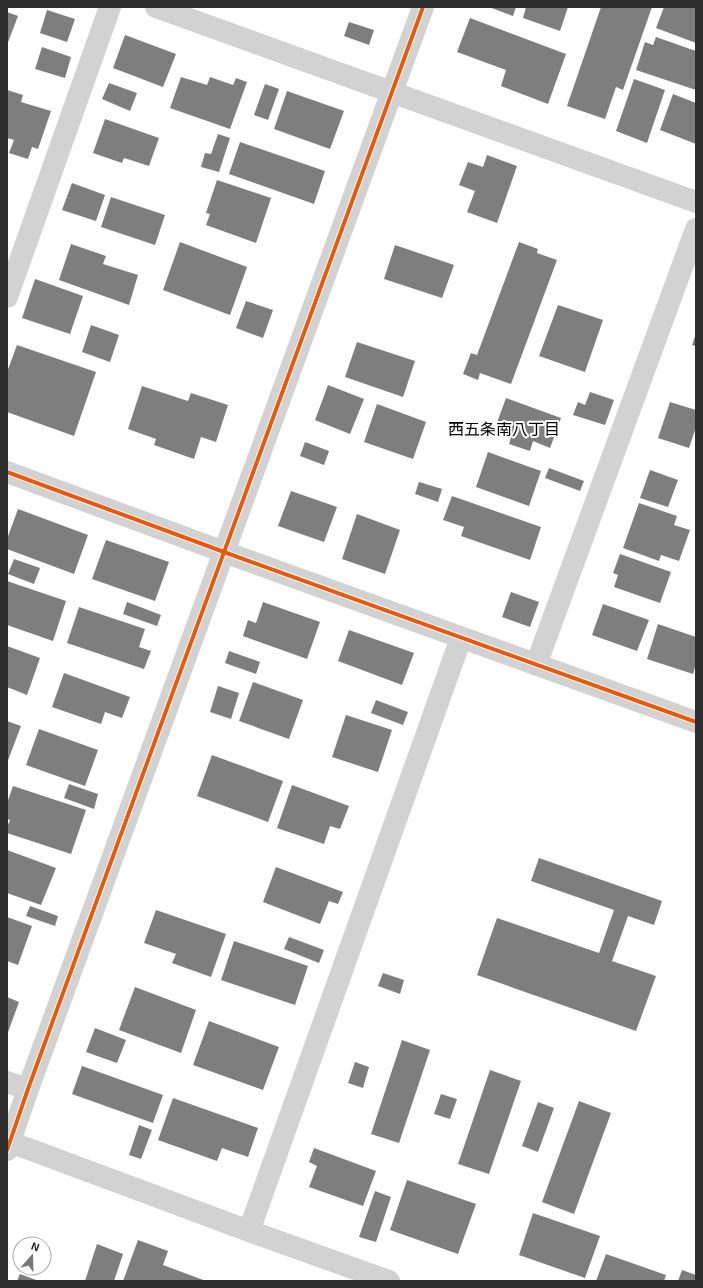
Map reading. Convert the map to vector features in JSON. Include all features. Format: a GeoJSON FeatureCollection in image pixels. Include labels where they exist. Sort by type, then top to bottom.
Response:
{"type":"FeatureCollection","features":[{"type":"Feature","properties":{"kind":"street"},"geometry":{"type":"LineString","coordinates":[[7,297],[110,7]]}},
{"type":"Feature","properties":{"kind":"street"},"geometry":{"type":"LineString","coordinates":[[156,7],[696,202]]}},
{"type":"Feature","properties":{"kind":"street"},"geometry":{"type":"LineString","coordinates":[[389,1281],[8,1146],[422,7]]}},
{"type":"Feature","properties":{"kind":"street"},"geometry":{"type":"LineString","coordinates":[[536,665],[696,230]]}},
{"type":"Feature","properties":{"kind":"street"},"geometry":{"type":"LineString","coordinates":[[7,472],[696,722]]}},
{"type":"Feature","properties":{"kind":"street"},"geometry":{"type":"LineString","coordinates":[[249,1231],[461,638]]}},
{"type":"Feature","properties":{"kind":"street"},"geometry":{"type":"LineString","coordinates":[[7,1082],[28,1090]]}},
{"type":"Feature","properties":{"kind":"building"},"geometry":{"type":"Polygon","coordinates":[[[489,7],[516,7],[513,16],[489,7]]]}},
{"type":"Feature","properties":{"kind":"building"},"geometry":{"type":"Polygon","coordinates":[[[526,7],[568,7],[560,31],[523,18],[526,7]]]}},
{"type":"Feature","properties":{"kind":"building"},"geometry":{"type":"Polygon","coordinates":[[[601,7],[652,7],[623,90],[616,87],[605,119],[567,106],[601,7]]]}},
{"type":"Feature","properties":{"kind":"building"},"geometry":{"type":"Polygon","coordinates":[[[664,7],[696,7],[696,43],[656,28],[664,7]]]}},
{"type":"Feature","properties":{"kind":"building"},"geometry":{"type":"Polygon","coordinates":[[[47,10],[75,19],[67,42],[40,33],[47,10]]]}},
{"type":"Feature","properties":{"kind":"building"},"geometry":{"type":"Polygon","coordinates":[[[7,12],[18,16],[7,45],[7,12]]]}},
{"type":"Feature","properties":{"kind":"building"},"geometry":{"type":"Polygon","coordinates":[[[470,18],[566,54],[548,104],[501,86],[506,70],[457,52],[470,18]]]}},
{"type":"Feature","properties":{"kind":"building"},"geometry":{"type":"Polygon","coordinates":[[[349,22],[374,30],[369,45],[344,36],[349,22]]]}},
{"type":"Feature","properties":{"kind":"building"},"geometry":{"type":"Polygon","coordinates":[[[125,35],[176,54],[163,87],[113,68],[125,35]]]}},
{"type":"Feature","properties":{"kind":"building"},"geometry":{"type":"Polygon","coordinates":[[[656,37],[696,51],[696,90],[636,70],[645,42],[653,45],[656,37]]]}},
{"type":"Feature","properties":{"kind":"building"},"geometry":{"type":"Polygon","coordinates":[[[42,47],[71,57],[65,78],[35,69],[42,47]]]}},
{"type":"Feature","properties":{"kind":"building"},"geometry":{"type":"Polygon","coordinates":[[[181,77],[207,85],[210,77],[233,85],[236,78],[247,82],[230,129],[170,108],[181,77]]]}},
{"type":"Feature","properties":{"kind":"building"},"geometry":{"type":"Polygon","coordinates":[[[634,79],[665,90],[647,143],[616,131],[634,79]]]}},
{"type":"Feature","properties":{"kind":"building"},"geometry":{"type":"Polygon","coordinates":[[[109,83],[137,93],[130,111],[102,99],[109,83]]]}},
{"type":"Feature","properties":{"kind":"building"},"geometry":{"type":"Polygon","coordinates":[[[265,84],[279,89],[268,120],[254,115],[265,84]]]}},
{"type":"Feature","properties":{"kind":"building"},"geometry":{"type":"Polygon","coordinates":[[[7,90],[23,95],[21,102],[51,111],[38,149],[32,147],[28,159],[9,153],[14,140],[7,138],[7,90]]]}},
{"type":"Feature","properties":{"kind":"building"},"geometry":{"type":"Polygon","coordinates":[[[287,91],[344,111],[330,149],[274,129],[287,91]]]}},
{"type":"Feature","properties":{"kind":"building"},"geometry":{"type":"Polygon","coordinates":[[[673,94],[696,103],[696,144],[660,130],[673,94]]]}},
{"type":"Feature","properties":{"kind":"building"},"geometry":{"type":"Polygon","coordinates":[[[105,119],[159,138],[149,166],[124,158],[122,163],[93,153],[105,119]]]}},
{"type":"Feature","properties":{"kind":"building"},"geometry":{"type":"Polygon","coordinates":[[[218,134],[230,138],[219,172],[201,167],[205,153],[211,154],[218,134]]]}},
{"type":"Feature","properties":{"kind":"building"},"geometry":{"type":"Polygon","coordinates":[[[240,142],[325,171],[314,204],[229,174],[240,142]]]}},
{"type":"Feature","properties":{"kind":"building"},"geometry":{"type":"Polygon","coordinates":[[[487,155],[517,166],[497,223],[467,212],[475,191],[459,185],[468,162],[483,167],[487,155]]]}},
{"type":"Feature","properties":{"kind":"building"},"geometry":{"type":"Polygon","coordinates":[[[217,180],[271,198],[256,243],[206,225],[210,214],[206,213],[217,180]]]}},
{"type":"Feature","properties":{"kind":"building"},"geometry":{"type":"Polygon","coordinates":[[[72,183],[105,195],[96,221],[62,210],[72,183]]]}},
{"type":"Feature","properties":{"kind":"building"},"geometry":{"type":"Polygon","coordinates":[[[111,197],[165,215],[155,245],[101,227],[111,197]]]}},
{"type":"Feature","properties":{"kind":"building"},"geometry":{"type":"Polygon","coordinates":[[[180,242],[247,267],[230,315],[163,290],[180,242]]]}},
{"type":"Feature","properties":{"kind":"building"},"geometry":{"type":"Polygon","coordinates":[[[519,242],[538,249],[537,253],[557,260],[511,384],[480,373],[478,380],[463,374],[471,353],[477,355],[519,242]]]}},
{"type":"Feature","properties":{"kind":"building"},"geometry":{"type":"Polygon","coordinates":[[[71,244],[106,256],[103,264],[138,275],[129,305],[59,280],[71,244]]]}},
{"type":"Feature","properties":{"kind":"building"},"geometry":{"type":"Polygon","coordinates":[[[395,245],[454,265],[442,298],[384,279],[395,245]]]}},
{"type":"Feature","properties":{"kind":"building"},"geometry":{"type":"Polygon","coordinates":[[[35,279],[83,296],[70,334],[22,318],[35,279]]]}},
{"type":"Feature","properties":{"kind":"building"},"geometry":{"type":"Polygon","coordinates":[[[246,301],[273,310],[263,338],[236,328],[246,301]]]}},
{"type":"Feature","properties":{"kind":"building"},"geometry":{"type":"Polygon","coordinates":[[[558,305],[603,320],[585,372],[539,356],[558,305]]]}},
{"type":"Feature","properties":{"kind":"building"},"geometry":{"type":"Polygon","coordinates":[[[91,325],[119,335],[110,362],[82,352],[91,325]]]}},
{"type":"Feature","properties":{"kind":"building"},"geometry":{"type":"Polygon","coordinates":[[[696,334],[696,346],[692,345],[696,334]]]}},
{"type":"Feature","properties":{"kind":"building"},"geometry":{"type":"Polygon","coordinates":[[[357,342],[415,361],[403,397],[345,377],[357,342]]]}},
{"type":"Feature","properties":{"kind":"building"},"geometry":{"type":"Polygon","coordinates":[[[17,345],[96,372],[74,436],[7,412],[7,372],[17,345]]]}},
{"type":"Feature","properties":{"kind":"building"},"geometry":{"type":"Polygon","coordinates":[[[328,385],[364,399],[350,434],[315,420],[328,385]]]}},
{"type":"Feature","properties":{"kind":"building"},"geometry":{"type":"Polygon","coordinates":[[[142,386],[188,401],[191,393],[228,405],[216,442],[201,437],[194,459],[154,445],[156,439],[128,429],[142,386]]]}},
{"type":"Feature","properties":{"kind":"building"},"geometry":{"type":"Polygon","coordinates":[[[590,392],[614,400],[605,425],[573,415],[578,402],[585,405],[590,392]]]}},
{"type":"Feature","properties":{"kind":"building"},"geometry":{"type":"Polygon","coordinates":[[[506,398],[561,418],[550,448],[533,441],[530,451],[509,444],[512,434],[495,428],[506,398]]]}},
{"type":"Feature","properties":{"kind":"building"},"geometry":{"type":"Polygon","coordinates":[[[670,402],[696,410],[696,427],[689,448],[658,438],[670,402]]]}},
{"type":"Feature","properties":{"kind":"building"},"geometry":{"type":"Polygon","coordinates":[[[377,404],[426,422],[413,459],[364,442],[377,404]]]}},
{"type":"Feature","properties":{"kind":"building"},"geometry":{"type":"Polygon","coordinates":[[[305,442],[329,451],[324,465],[300,456],[305,442]]]}},
{"type":"Feature","properties":{"kind":"building"},"geometry":{"type":"Polygon","coordinates":[[[488,452],[541,471],[529,506],[476,487],[488,452]]]}},
{"type":"Feature","properties":{"kind":"building"},"geometry":{"type":"Polygon","coordinates":[[[549,468],[584,481],[580,491],[545,478],[549,468]]]}},
{"type":"Feature","properties":{"kind":"building"},"geometry":{"type":"Polygon","coordinates":[[[650,470],[678,480],[668,507],[640,498],[650,470]]]}},
{"type":"Feature","properties":{"kind":"building"},"geometry":{"type":"Polygon","coordinates":[[[419,482],[442,489],[438,502],[415,494],[419,482]]]}},
{"type":"Feature","properties":{"kind":"building"},"geometry":{"type":"Polygon","coordinates":[[[291,491],[337,507],[324,542],[278,526],[291,491]]]}},
{"type":"Feature","properties":{"kind":"building"},"geometry":{"type":"Polygon","coordinates":[[[452,496],[541,527],[530,560],[461,536],[464,527],[443,520],[452,496]]]}},
{"type":"Feature","properties":{"kind":"building"},"geometry":{"type":"Polygon","coordinates":[[[639,503],[677,516],[674,525],[690,530],[679,561],[661,555],[659,561],[623,548],[639,503]]]}},
{"type":"Feature","properties":{"kind":"building"},"geometry":{"type":"Polygon","coordinates":[[[18,509],[88,535],[74,574],[7,549],[7,539],[18,509]]]}},
{"type":"Feature","properties":{"kind":"building"},"geometry":{"type":"Polygon","coordinates":[[[357,514],[400,530],[385,574],[342,559],[357,514]]]}},
{"type":"Feature","properties":{"kind":"building"},"geometry":{"type":"Polygon","coordinates":[[[106,540],[169,562],[155,601],[92,579],[106,540]]]}},
{"type":"Feature","properties":{"kind":"building"},"geometry":{"type":"Polygon","coordinates":[[[620,554],[671,572],[660,603],[614,587],[618,575],[613,573],[620,554]]]}},
{"type":"Feature","properties":{"kind":"building"},"geometry":{"type":"Polygon","coordinates":[[[14,559],[40,568],[34,584],[8,574],[14,559]]]}},
{"type":"Feature","properties":{"kind":"building"},"geometry":{"type":"Polygon","coordinates":[[[7,581],[66,601],[53,641],[7,625],[7,581]]]}},
{"type":"Feature","properties":{"kind":"building"},"geometry":{"type":"Polygon","coordinates":[[[511,592],[539,602],[530,627],[502,617],[511,592]]]}},
{"type":"Feature","properties":{"kind":"building"},"geometry":{"type":"Polygon","coordinates":[[[127,602],[161,615],[157,626],[123,614],[127,602]]]}},
{"type":"Feature","properties":{"kind":"building"},"geometry":{"type":"Polygon","coordinates":[[[263,602],[320,622],[307,659],[243,636],[248,620],[256,623],[263,602]]]}},
{"type":"Feature","properties":{"kind":"building"},"geometry":{"type":"Polygon","coordinates":[[[603,604],[649,620],[637,651],[592,635],[603,604]]]}},
{"type":"Feature","properties":{"kind":"building"},"geometry":{"type":"Polygon","coordinates":[[[79,607],[145,629],[139,647],[151,651],[144,669],[67,643],[79,607]]]}},
{"type":"Feature","properties":{"kind":"building"},"geometry":{"type":"Polygon","coordinates":[[[658,624],[696,637],[696,664],[693,674],[647,659],[658,624]]]}},
{"type":"Feature","properties":{"kind":"building"},"geometry":{"type":"Polygon","coordinates":[[[349,630],[414,653],[402,685],[338,661],[349,630]]]}},
{"type":"Feature","properties":{"kind":"building"},"geometry":{"type":"Polygon","coordinates":[[[7,646],[40,658],[27,695],[7,687],[7,646]]]}},
{"type":"Feature","properties":{"kind":"building"},"geometry":{"type":"Polygon","coordinates":[[[229,651],[260,662],[256,674],[225,663],[229,651]]]}},
{"type":"Feature","properties":{"kind":"building"},"geometry":{"type":"Polygon","coordinates":[[[64,673],[130,697],[122,718],[105,712],[101,724],[52,707],[64,673]]]}},
{"type":"Feature","properties":{"kind":"building"},"geometry":{"type":"Polygon","coordinates":[[[253,682],[303,700],[289,739],[239,721],[253,682]]]}},
{"type":"Feature","properties":{"kind":"building"},"geometry":{"type":"Polygon","coordinates":[[[218,686],[239,693],[231,719],[210,712],[218,686]]]}},
{"type":"Feature","properties":{"kind":"building"},"geometry":{"type":"Polygon","coordinates":[[[376,700],[408,712],[403,725],[371,713],[376,700]]]}},
{"type":"Feature","properties":{"kind":"building"},"geometry":{"type":"Polygon","coordinates":[[[346,715],[392,730],[378,772],[332,757],[346,715]]]}},
{"type":"Feature","properties":{"kind":"building"},"geometry":{"type":"Polygon","coordinates":[[[7,721],[21,726],[7,763],[7,721]]]}},
{"type":"Feature","properties":{"kind":"building"},"geometry":{"type":"Polygon","coordinates":[[[39,729],[98,750],[85,786],[26,765],[39,729]]]}},
{"type":"Feature","properties":{"kind":"building"},"geometry":{"type":"Polygon","coordinates":[[[212,755],[283,781],[268,822],[197,796],[212,755]]]}},
{"type":"Feature","properties":{"kind":"building"},"geometry":{"type":"Polygon","coordinates":[[[69,784],[98,794],[94,809],[64,798],[69,784]]]}},
{"type":"Feature","properties":{"kind":"building"},"geometry":{"type":"Polygon","coordinates":[[[292,785],[349,806],[340,829],[330,826],[324,844],[277,828],[292,785]]]}},
{"type":"Feature","properties":{"kind":"building"},"geometry":{"type":"Polygon","coordinates":[[[13,786],[86,810],[71,854],[7,833],[7,827],[10,820],[7,819],[7,803],[13,786]]]}},
{"type":"Feature","properties":{"kind":"building"},"geometry":{"type":"Polygon","coordinates":[[[7,850],[56,868],[41,905],[7,893],[7,850]]]}},
{"type":"Feature","properties":{"kind":"building"},"geometry":{"type":"Polygon","coordinates":[[[539,858],[662,901],[654,925],[628,916],[612,961],[656,976],[636,1031],[477,975],[497,918],[599,953],[614,910],[531,881],[539,858]]]}},
{"type":"Feature","properties":{"kind":"building"},"geometry":{"type":"Polygon","coordinates":[[[276,867],[343,892],[338,904],[329,901],[320,924],[263,902],[276,867]]]}},
{"type":"Feature","properties":{"kind":"building"},"geometry":{"type":"Polygon","coordinates":[[[30,906],[58,916],[55,926],[26,916],[30,906]]]}},
{"type":"Feature","properties":{"kind":"building"},"geometry":{"type":"Polygon","coordinates":[[[156,910],[226,934],[211,977],[172,963],[176,954],[144,943],[156,910]]]}},
{"type":"Feature","properties":{"kind":"building"},"geometry":{"type":"Polygon","coordinates":[[[7,917],[32,926],[18,965],[7,961],[7,917]]]}},
{"type":"Feature","properties":{"kind":"building"},"geometry":{"type":"Polygon","coordinates":[[[289,937],[324,950],[319,963],[284,949],[289,937]]]}},
{"type":"Feature","properties":{"kind":"building"},"geometry":{"type":"Polygon","coordinates":[[[234,941],[308,966],[295,1005],[221,980],[234,941]]]}},
{"type":"Feature","properties":{"kind":"building"},"geometry":{"type":"Polygon","coordinates":[[[383,973],[404,980],[400,994],[378,986],[383,973]]]}},
{"type":"Feature","properties":{"kind":"building"},"geometry":{"type":"Polygon","coordinates":[[[135,987],[196,1010],[181,1053],[119,1030],[135,987]]]}},
{"type":"Feature","properties":{"kind":"building"},"geometry":{"type":"Polygon","coordinates":[[[7,997],[19,1002],[7,1035],[7,997]]]}},
{"type":"Feature","properties":{"kind":"building"},"geometry":{"type":"Polygon","coordinates":[[[209,1021],[279,1047],[263,1090],[193,1065],[209,1021]]]}},
{"type":"Feature","properties":{"kind":"building"},"geometry":{"type":"Polygon","coordinates":[[[95,1028],[126,1040],[117,1063],[86,1052],[95,1028]]]}},
{"type":"Feature","properties":{"kind":"building"},"geometry":{"type":"Polygon","coordinates":[[[402,1040],[430,1050],[399,1143],[371,1134],[402,1040]]]}},
{"type":"Feature","properties":{"kind":"building"},"geometry":{"type":"Polygon","coordinates":[[[355,1062],[369,1067],[363,1088],[348,1083],[355,1062]]]}},
{"type":"Feature","properties":{"kind":"building"},"geometry":{"type":"Polygon","coordinates":[[[82,1066],[163,1095],[153,1123],[72,1094],[82,1066]]]}},
{"type":"Feature","properties":{"kind":"building"},"geometry":{"type":"Polygon","coordinates":[[[490,1070],[521,1081],[489,1174],[458,1164],[490,1070]]]}},
{"type":"Feature","properties":{"kind":"building"},"geometry":{"type":"Polygon","coordinates":[[[441,1094],[457,1099],[450,1119],[434,1114],[441,1094]]]}},
{"type":"Feature","properties":{"kind":"building"},"geometry":{"type":"Polygon","coordinates":[[[173,1098],[258,1128],[248,1157],[222,1148],[217,1161],[158,1140],[173,1098]]]}},
{"type":"Feature","properties":{"kind":"building"},"geometry":{"type":"Polygon","coordinates":[[[579,1101],[611,1113],[574,1214],[542,1202],[579,1101]]]}},
{"type":"Feature","properties":{"kind":"building"},"geometry":{"type":"Polygon","coordinates":[[[538,1102],[554,1108],[538,1152],[522,1146],[538,1102]]]}},
{"type":"Feature","properties":{"kind":"building"},"geometry":{"type":"Polygon","coordinates":[[[139,1125],[152,1130],[141,1159],[129,1155],[139,1125]]]}},
{"type":"Feature","properties":{"kind":"building"},"geometry":{"type":"Polygon","coordinates":[[[314,1148],[376,1171],[363,1206],[309,1187],[317,1166],[309,1162],[314,1148]]]}},
{"type":"Feature","properties":{"kind":"building"},"geometry":{"type":"Polygon","coordinates":[[[407,1180],[476,1204],[458,1254],[390,1230],[407,1180]]]}},
{"type":"Feature","properties":{"kind":"building"},"geometry":{"type":"Polygon","coordinates":[[[375,1191],[391,1197],[376,1242],[359,1237],[375,1191]]]}},
{"type":"Feature","properties":{"kind":"building"},"geometry":{"type":"Polygon","coordinates":[[[533,1213],[600,1236],[585,1278],[519,1255],[533,1213]]]}},
{"type":"Feature","properties":{"kind":"building"},"geometry":{"type":"Polygon","coordinates":[[[138,1240],[168,1251],[163,1265],[206,1281],[123,1281],[138,1240]]]}},
{"type":"Feature","properties":{"kind":"building"},"geometry":{"type":"Polygon","coordinates":[[[97,1244],[123,1254],[114,1281],[85,1281],[97,1244]]]}},
{"type":"Feature","properties":{"kind":"building"},"geometry":{"type":"Polygon","coordinates":[[[606,1254],[666,1275],[664,1281],[596,1281],[606,1254]]]}},
{"type":"Feature","properties":{"kind":"building"},"geometry":{"type":"Polygon","coordinates":[[[682,1270],[696,1275],[696,1281],[678,1281],[682,1270]]]}},
{"type":"Feature","properties":{"kind":"building"},"geometry":{"type":"Polygon","coordinates":[[[19,1276],[25,1276],[39,1281],[17,1281],[19,1276]]]}},
{"type":"Feature","properties":{"kind":"cycle path"},"geometry":{"type":"LineString","coordinates":[[7,1150],[423,7]]}},
{"type":"Feature","properties":{"kind":"cycle path"},"geometry":{"type":"LineString","coordinates":[[7,472],[696,722]]}},
{"type":"Feature","properties":{"kind":"district","name":"西五条南八丁目"},"geometry":{"type":"Point","coordinates":[504,429]}}]}
